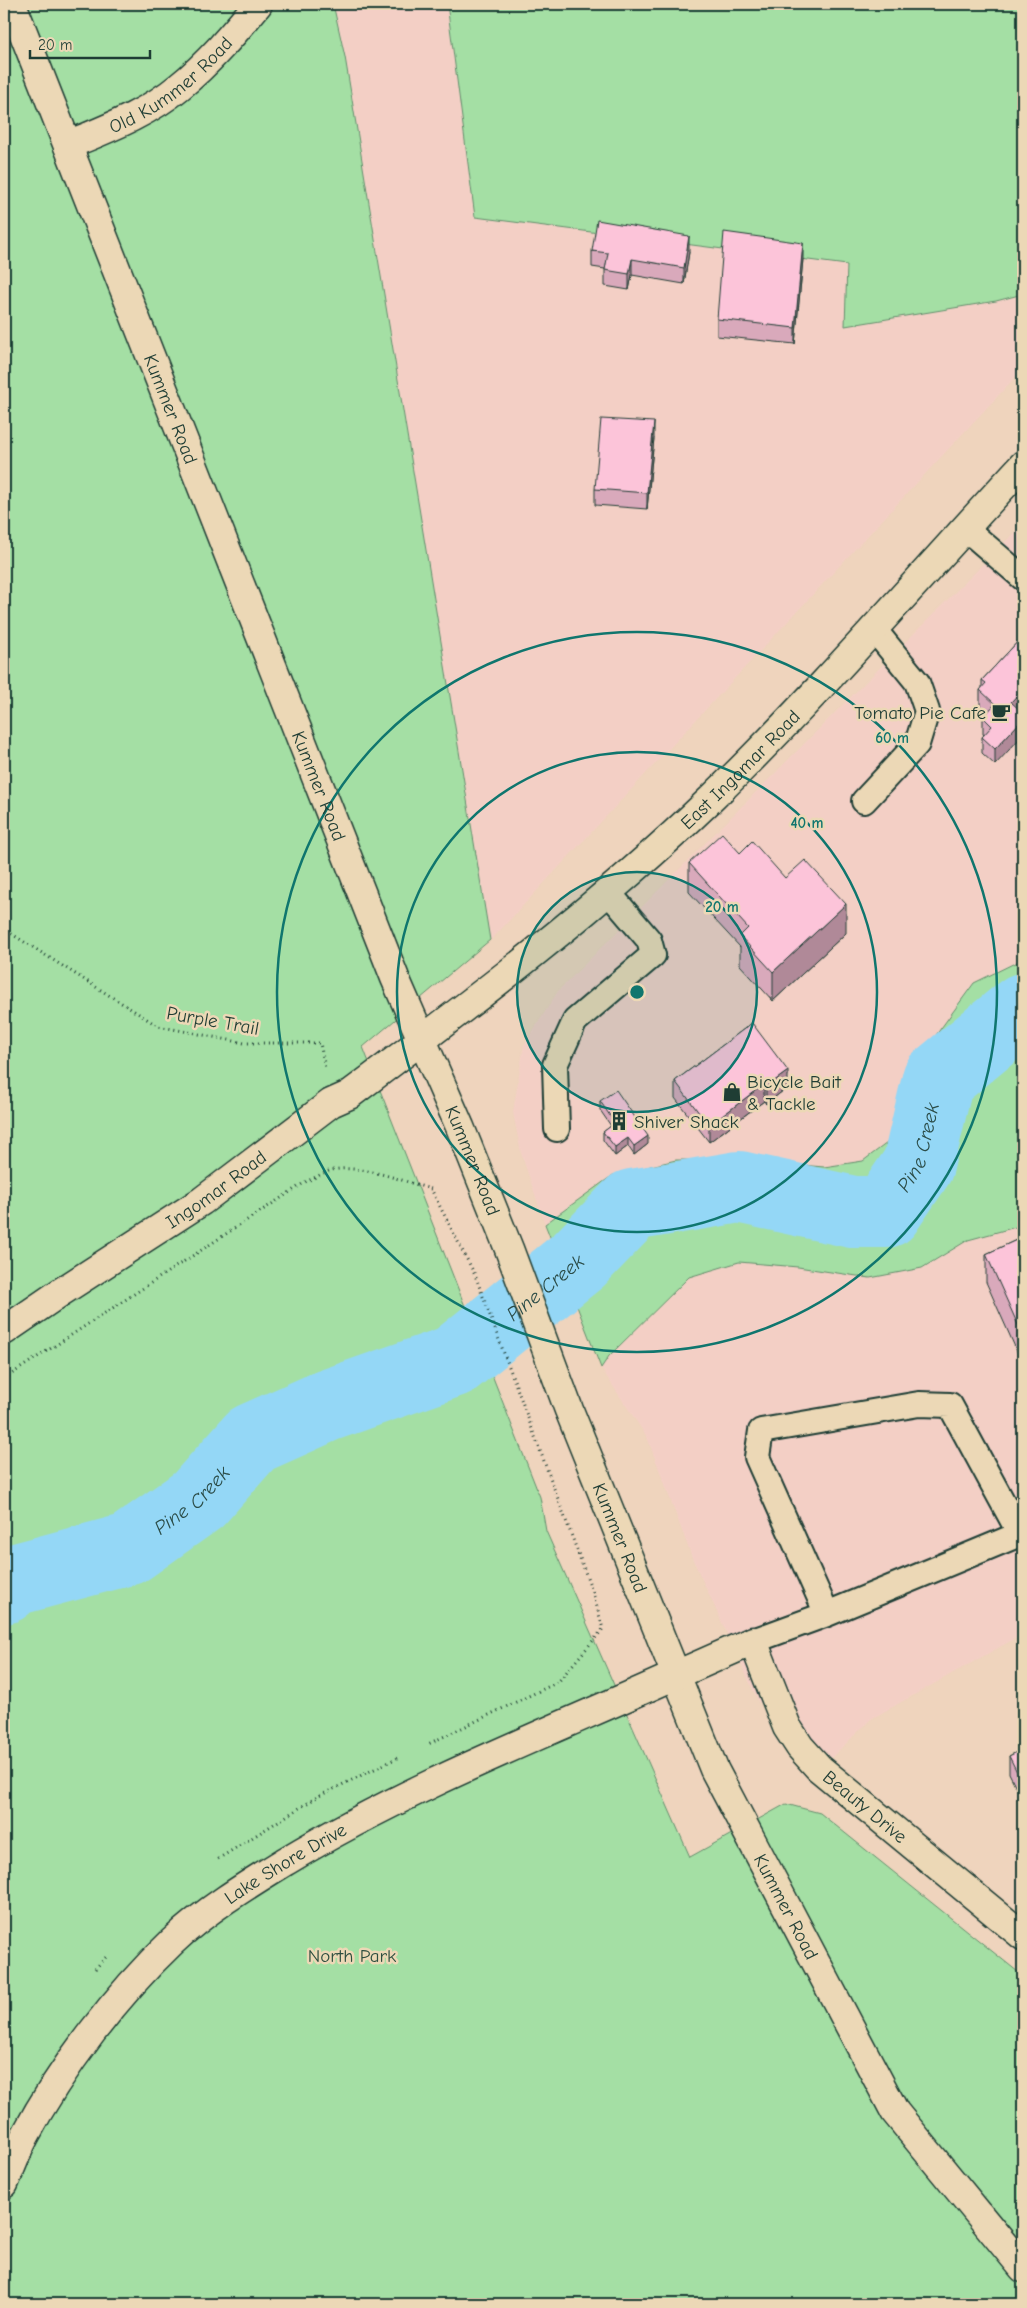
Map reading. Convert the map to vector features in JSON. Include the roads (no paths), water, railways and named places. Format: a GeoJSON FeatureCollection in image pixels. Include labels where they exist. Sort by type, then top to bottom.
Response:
{"type":"FeatureCollection","features":[{"type":"Feature","properties":{"kind":"street","name":"Kummer Road"},"geometry":{"type":"LineString","coordinates":[[12,4],[384,952],[509,1249],[570,1410],[714,1769],[895,2112],[1023,2268]]}},
{"type":"Feature","properties":{"kind":"street","name":"Old Kummer Road"},"geometry":{"type":"LineString","coordinates":[[68,145],[124,121],[179,88],[237,30],[258,4]]}},
{"type":"Feature","properties":{"kind":"street","name":"East Ingomar Road"},"geometry":{"type":"LineString","coordinates":[[422,1040],[505,978],[608,892],[712,797],[873,628],[1023,465]]}},
{"type":"Feature","properties":{"kind":"street","name":"Ingomar Road"},"geometry":{"type":"LineString","coordinates":[[4,1331],[202,1201],[330,1103],[349,1095],[422,1040]]}},
{"type":"Feature","properties":{"kind":"street","name":"Lake Shore Drive"},"geometry":{"type":"LineString","coordinates":[[4,2184],[25,2136],[60,2079],[126,1989],[174,1940],[242,1888],[324,1838],[439,1779],[753,1641]]}},
{"type":"Feature","properties":{"kind":"street","name":"Beauty Drive"},"geometry":{"type":"LineString","coordinates":[[753,1641],[787,1727],[819,1768],[1023,1936]]}},
{"type":"Feature","properties":{"kind":"lane"},"geometry":{"type":"LineString","coordinates":[[966,528],[1023,578]]}},
{"type":"Feature","properties":{"kind":"lane"},"geometry":{"type":"LineString","coordinates":[[864,801],[918,744],[927,711],[917,682],[873,628]]}},
{"type":"Feature","properties":{"kind":"lane"},"geometry":{"type":"LineString","coordinates":[[557,1130],[555,1065],[575,1021],[653,955],[649,940],[608,892]]}},
{"type":"Feature","properties":{"kind":"lane"},"geometry":{"type":"LineString","coordinates":[[753,1641],[827,1614],[1022,1534],[950,1405],[919,1404],[761,1432],[757,1457],[827,1614]]}},
{"type":"Feature","properties":{"kind":"waterway","name":"Pine Creek"},"geometry":{"type":"LineString","coordinates":[[4,1588],[13,1580],[129,1549],[198,1500],[252,1439],[326,1406],[454,1361],[579,1260],[632,1205],[739,1187],[853,1212],[886,1212],[918,1165],[938,1079],[1023,1009]]}},
{"type":"Feature","properties":{"kind":"place","name":"Tomato Pie Cafe"},"geometry":{"type":"Point","coordinates":[1001,712]}},
{"type":"Feature","properties":{"kind":"place","name":"Bicycle Bait & Tackle"},"geometry":{"type":"Point","coordinates":[732,1092]}},
{"type":"Feature","properties":{"kind":"place","name":"Shiver Shack"},"geometry":{"type":"Point","coordinates":[619,1121]}},
{"type":"Feature","properties":{"kind":"park label","name":"North Park"},"geometry":{"type":"Point","coordinates":[352,1955]}}]}
